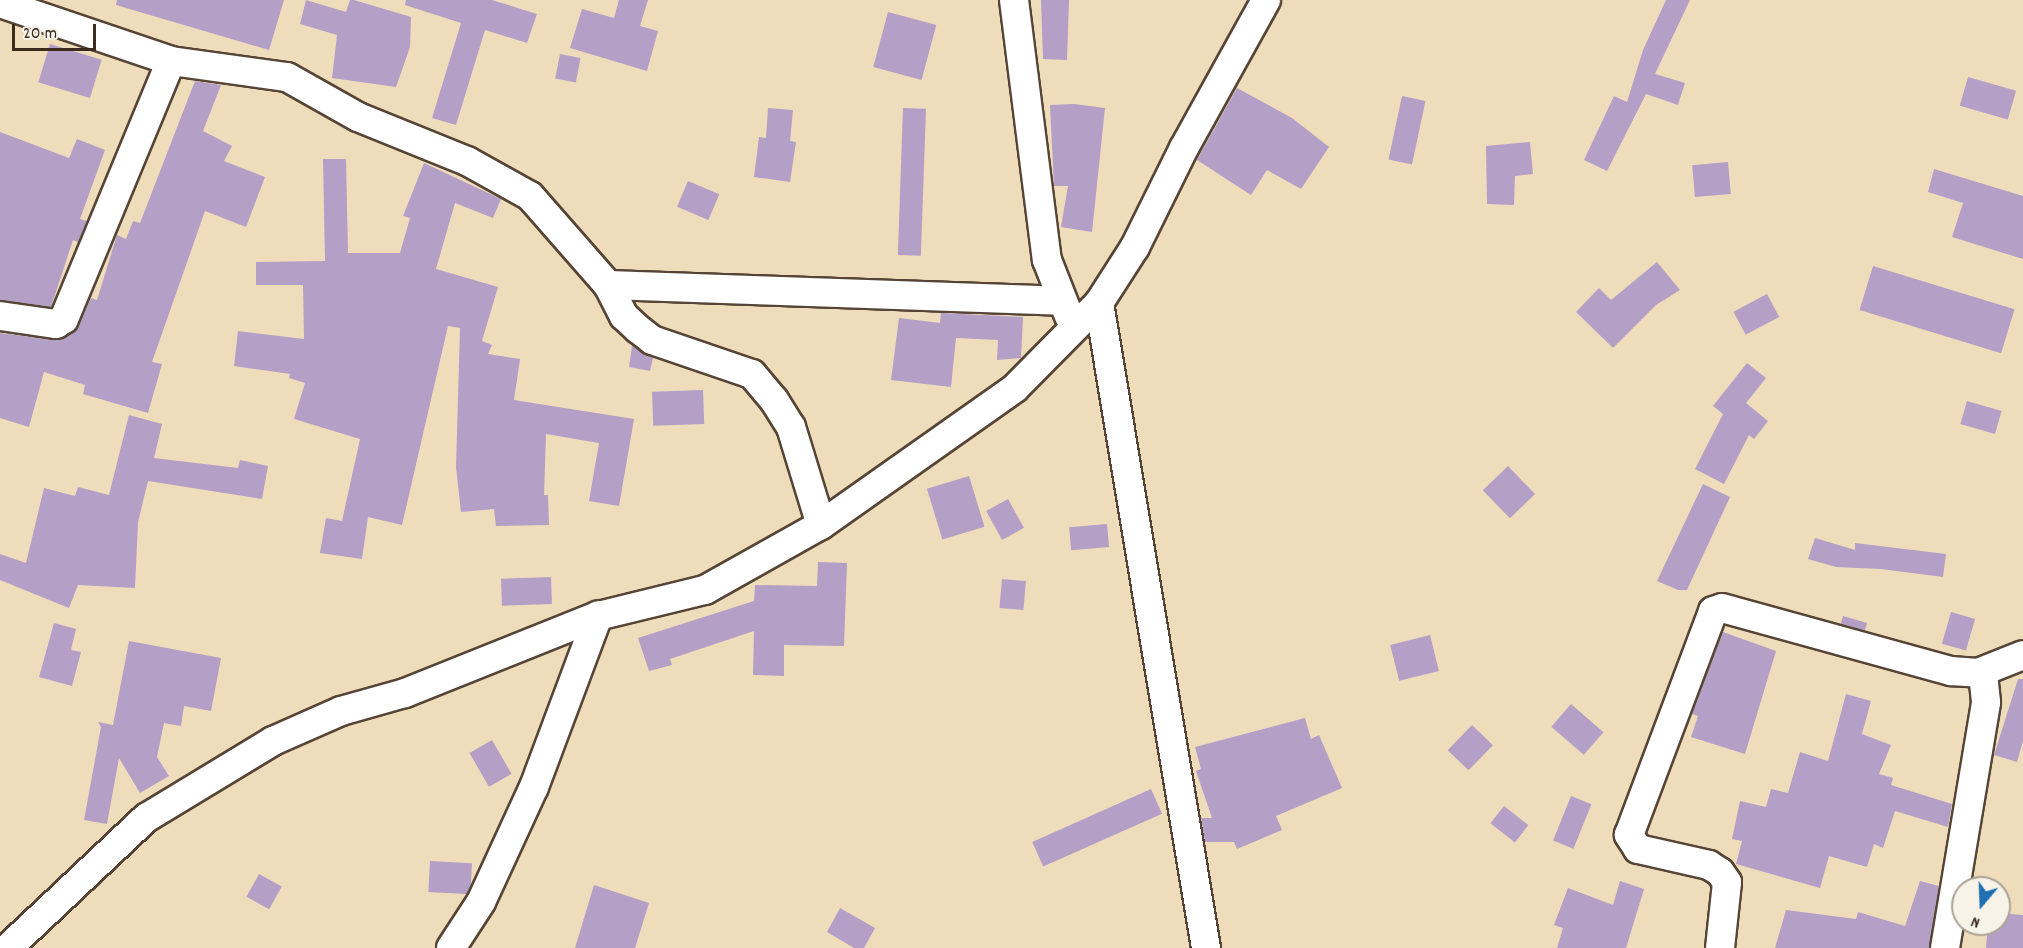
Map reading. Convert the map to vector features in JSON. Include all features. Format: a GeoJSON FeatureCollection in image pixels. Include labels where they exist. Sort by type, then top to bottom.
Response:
{"type":"FeatureCollection","features":[{"type":"Feature","properties":{"kind":"street"},"geometry":{"type":"LineString","coordinates":[[1014,0],[1047,260],[1061,301],[1074,326]]}},
{"type":"Feature","properties":{"kind":"street"},"geometry":{"type":"LineString","coordinates":[[8,948],[146,818],[273,741],[341,711],[405,693],[598,616],[705,590],[821,525],[1015,388],[1099,303],[1135,247],[1184,148],[1266,0]]}},
{"type":"Feature","properties":{"kind":"street"},"geometry":{"type":"LineString","coordinates":[[0,3],[171,61],[287,78],[358,117],[467,160],[530,196],[608,285],[624,316],[652,340],[752,374],[774,400],[791,427],[821,525]]}},
{"type":"Feature","properties":{"kind":"street"},"geometry":{"type":"LineString","coordinates":[[0,316],[56,324],[64,319],[171,61]]}},
{"type":"Feature","properties":{"kind":"street"},"geometry":{"type":"LineString","coordinates":[[608,285],[1061,301]]}},
{"type":"Feature","properties":{"kind":"street"},"geometry":{"type":"LineString","coordinates":[[1099,303],[1206,948]]}},
{"type":"Feature","properties":{"kind":"street"},"geometry":{"type":"LineString","coordinates":[[1720,948],[1727,882],[1720,872],[1709,865],[1638,849],[1629,835],[1713,611],[1722,608],[1920,665],[1983,674],[1986,702],[1945,948]]}},
{"type":"Feature","properties":{"kind":"street"},"geometry":{"type":"LineString","coordinates":[[451,948],[481,902],[534,787],[598,616]]}},
{"type":"Feature","properties":{"kind":"street"},"geometry":{"type":"LineString","coordinates":[[1978,673],[2023,655]]}},
{"type":"Feature","properties":{"kind":"building"},"geometry":{"type":"Polygon","coordinates":[[[117,0],[284,0],[269,50],[116,5],[117,0]]]}},
{"type":"Feature","properties":{"kind":"building"},"geometry":{"type":"Polygon","coordinates":[[[306,0],[346,12],[350,0],[354,0],[411,17],[410,47],[396,87],[332,78],[337,35],[300,24],[306,0]]]}},
{"type":"Feature","properties":{"kind":"building"},"geometry":{"type":"Polygon","coordinates":[[[406,0],[492,0],[537,14],[527,43],[485,30],[456,125],[432,118],[461,23],[405,5],[406,0]]]}},
{"type":"Feature","properties":{"kind":"building"},"geometry":{"type":"Polygon","coordinates":[[[619,0],[648,0],[640,26],[658,31],[647,71],[570,48],[582,9],[614,18],[619,0]]]}},
{"type":"Feature","properties":{"kind":"building"},"geometry":{"type":"Polygon","coordinates":[[[1041,0],[1069,0],[1067,60],[1043,59],[1041,0]]]}},
{"type":"Feature","properties":{"kind":"building"},"geometry":{"type":"Polygon","coordinates":[[[1666,0],[1690,0],[1655,74],[1685,83],[1678,105],[1646,94],[1607,171],[1584,160],[1614,96],[1627,102],[1643,50],[1666,0]]]}},
{"type":"Feature","properties":{"kind":"building"},"geometry":{"type":"Polygon","coordinates":[[[888,12],[936,25],[922,80],[873,67],[888,12]]]}},
{"type":"Feature","properties":{"kind":"building"},"geometry":{"type":"Polygon","coordinates":[[[50,44],[102,60],[90,98],[38,82],[50,44]]]}},
{"type":"Feature","properties":{"kind":"building"},"geometry":{"type":"Polygon","coordinates":[[[560,54],[581,58],[576,83],[555,79],[560,54]]]}},
{"type":"Feature","properties":{"kind":"building"},"geometry":{"type":"Polygon","coordinates":[[[1968,77],[2016,91],[2008,120],[1960,106],[1968,77]]]}},
{"type":"Feature","properties":{"kind":"building"},"geometry":{"type":"Polygon","coordinates":[[[195,81],[221,85],[203,131],[232,146],[224,161],[265,177],[246,227],[205,211],[152,362],[162,364],[148,413],[83,394],[85,385],[44,372],[29,427],[0,418],[0,333],[54,340],[65,338],[79,326],[91,298],[97,300],[117,235],[126,239],[133,221],[140,223],[195,81]]]}},
{"type":"Feature","properties":{"kind":"building"},"geometry":{"type":"Polygon","coordinates":[[[1237,88],[1292,118],[1329,147],[1301,189],[1267,170],[1251,195],[1197,160],[1237,88]]]}},
{"type":"Feature","properties":{"kind":"building"},"geometry":{"type":"Polygon","coordinates":[[[1402,96],[1425,101],[1412,165],[1388,160],[1402,96]]]}},
{"type":"Feature","properties":{"kind":"building"},"geometry":{"type":"Polygon","coordinates":[[[1074,104],[1105,108],[1092,232],[1061,227],[1068,186],[1054,186],[1050,105],[1074,104]]]}},
{"type":"Feature","properties":{"kind":"building"},"geometry":{"type":"Polygon","coordinates":[[[768,108],[793,110],[790,141],[796,142],[790,182],[754,177],[759,137],[766,138],[768,108]]]}},
{"type":"Feature","properties":{"kind":"building"},"geometry":{"type":"Polygon","coordinates":[[[903,108],[926,109],[921,256],[898,255],[903,108]]]}},
{"type":"Feature","properties":{"kind":"building"},"geometry":{"type":"Polygon","coordinates":[[[0,132],[69,158],[77,139],[105,150],[80,219],[87,221],[78,242],[73,240],[51,307],[0,300],[0,132]]]}},
{"type":"Feature","properties":{"kind":"building"},"geometry":{"type":"Polygon","coordinates":[[[1530,142],[1533,174],[1515,176],[1514,205],[1487,204],[1486,146],[1530,142]]]}},
{"type":"Feature","properties":{"kind":"building"},"geometry":{"type":"Polygon","coordinates":[[[323,159],[346,159],[348,253],[400,253],[410,218],[403,216],[424,163],[501,199],[493,218],[455,203],[436,269],[498,287],[482,341],[492,345],[488,354],[520,359],[514,400],[634,419],[619,506],[589,501],[599,443],[546,434],[544,495],[548,495],[549,525],[496,526],[494,509],[461,512],[456,467],[460,328],[448,326],[402,525],[368,517],[362,559],[320,553],[326,518],[342,521],[360,439],[294,419],[305,383],[289,378],[290,374],[234,366],[238,331],[304,339],[303,285],[256,285],[256,262],[325,261],[323,159]]]}},
{"type":"Feature","properties":{"kind":"building"},"geometry":{"type":"Polygon","coordinates":[[[1728,162],[1731,194],[1695,197],[1692,165],[1728,162]]]}},
{"type":"Feature","properties":{"kind":"building"},"geometry":{"type":"Polygon","coordinates":[[[1934,169],[2023,196],[2023,259],[1952,237],[1963,203],[1928,192],[1934,169]]]}},
{"type":"Feature","properties":{"kind":"building"},"geometry":{"type":"Polygon","coordinates":[[[688,181],[719,194],[708,220],[677,207],[688,181]]]}},
{"type":"Feature","properties":{"kind":"building"},"geometry":{"type":"Polygon","coordinates":[[[1657,262],[1680,290],[1656,305],[1613,348],[1576,312],[1599,288],[1611,300],[1657,262]]]}},
{"type":"Feature","properties":{"kind":"building"},"geometry":{"type":"Polygon","coordinates":[[[1873,266],[2015,309],[2001,353],[1860,310],[1873,266]]]}},
{"type":"Feature","properties":{"kind":"building"},"geometry":{"type":"Polygon","coordinates":[[[1767,294],[1779,317],[1746,335],[1733,312],[1767,294]]]}},
{"type":"Feature","properties":{"kind":"building"},"geometry":{"type":"Polygon","coordinates":[[[941,313],[1023,317],[1021,358],[997,360],[998,340],[956,338],[951,387],[891,380],[899,318],[940,323],[941,313]]]}},
{"type":"Feature","properties":{"kind":"building"},"geometry":{"type":"Polygon","coordinates":[[[632,346],[653,358],[650,371],[629,367],[632,346]]]}},
{"type":"Feature","properties":{"kind":"building"},"geometry":{"type":"Polygon","coordinates":[[[1747,363],[1766,378],[1746,403],[1768,421],[1754,439],[1749,435],[1724,484],[1695,469],[1723,414],[1713,406],[1747,363]]]}},
{"type":"Feature","properties":{"kind":"building"},"geometry":{"type":"Polygon","coordinates":[[[703,390],[704,424],[653,426],[652,392],[703,390]]]}},
{"type":"Feature","properties":{"kind":"building"},"geometry":{"type":"Polygon","coordinates":[[[1967,401],[2002,411],[1995,434],[1960,424],[1967,401]]]}},
{"type":"Feature","properties":{"kind":"building"},"geometry":{"type":"Polygon","coordinates":[[[129,415],[162,424],[154,458],[238,468],[240,460],[268,466],[262,499],[148,481],[138,522],[135,588],[78,585],[69,608],[0,580],[0,554],[26,563],[44,488],[75,496],[78,487],[109,495],[129,415]]]}},
{"type":"Feature","properties":{"kind":"building"},"geometry":{"type":"Polygon","coordinates":[[[1508,466],[1535,494],[1510,518],[1483,490],[1508,466]]]}},
{"type":"Feature","properties":{"kind":"building"},"geometry":{"type":"Polygon","coordinates":[[[969,476],[984,527],[942,540],[927,489],[969,476]]]}},
{"type":"Feature","properties":{"kind":"building"},"geometry":{"type":"Polygon","coordinates":[[[1703,484],[1730,497],[1687,590],[1678,590],[1657,581],[1703,484]]]}},
{"type":"Feature","properties":{"kind":"building"},"geometry":{"type":"Polygon","coordinates":[[[1008,499],[1024,528],[1002,540],[986,511],[1008,499]]]}},
{"type":"Feature","properties":{"kind":"building"},"geometry":{"type":"Polygon","coordinates":[[[1107,524],[1109,547],[1071,550],[1069,527],[1107,524]]]}},
{"type":"Feature","properties":{"kind":"building"},"geometry":{"type":"Polygon","coordinates":[[[1815,538],[1855,550],[1855,543],[1946,554],[1943,577],[1881,569],[1836,567],[1808,559],[1815,538]]]}},
{"type":"Feature","properties":{"kind":"building"},"geometry":{"type":"Polygon","coordinates":[[[818,562],[847,563],[844,646],[784,645],[784,676],[753,675],[754,631],[670,659],[672,665],[649,671],[638,638],[754,601],[755,585],[817,586],[818,562]]]}},
{"type":"Feature","properties":{"kind":"building"},"geometry":{"type":"Polygon","coordinates":[[[551,577],[552,604],[502,606],[501,579],[551,577]]]}},
{"type":"Feature","properties":{"kind":"building"},"geometry":{"type":"Polygon","coordinates":[[[1002,579],[1026,581],[1023,610],[999,608],[1002,579]]]}},
{"type":"Feature","properties":{"kind":"building"},"geometry":{"type":"Polygon","coordinates":[[[1951,612],[1975,619],[1966,651],[1942,644],[1951,612]]]}},
{"type":"Feature","properties":{"kind":"building"},"geometry":{"type":"Polygon","coordinates":[[[1843,616],[1867,623],[1865,631],[1841,624],[1843,616]]]}},
{"type":"Feature","properties":{"kind":"building"},"geometry":{"type":"Polygon","coordinates":[[[54,623],[76,629],[71,650],[81,652],[72,686],[39,677],[54,623]]]}},
{"type":"Feature","properties":{"kind":"building"},"geometry":{"type":"Polygon","coordinates":[[[1723,632],[1776,651],[1745,754],[1691,737],[1698,716],[1692,714],[1723,632]]]}},
{"type":"Feature","properties":{"kind":"building"},"geometry":{"type":"Polygon","coordinates":[[[1430,635],[1439,671],[1399,681],[1390,645],[1430,635]]]}},
{"type":"Feature","properties":{"kind":"building"},"geometry":{"type":"Polygon","coordinates":[[[129,641],[221,658],[211,711],[184,706],[181,726],[164,723],[157,757],[169,776],[140,793],[119,758],[107,824],[84,820],[101,727],[98,722],[113,725],[129,641]]]}},
{"type":"Feature","properties":{"kind":"building"},"geometry":{"type":"Polygon","coordinates":[[[2018,679],[2023,679],[2023,741],[2017,762],[1994,755],[2018,679]]]}},
{"type":"Feature","properties":{"kind":"building"},"geometry":{"type":"Polygon","coordinates":[[[1846,694],[1871,701],[1862,734],[1891,745],[1879,774],[1893,778],[1891,785],[1952,804],[1948,827],[1895,811],[1883,848],[1874,844],[1867,867],[1829,856],[1820,888],[1736,864],[1742,841],[1732,839],[1740,801],[1766,807],[1771,789],[1788,793],[1800,752],[1828,761],[1846,694]]]}},
{"type":"Feature","properties":{"kind":"building"},"geometry":{"type":"Polygon","coordinates":[[[1571,704],[1603,732],[1584,755],[1551,727],[1571,704]]]}},
{"type":"Feature","properties":{"kind":"building"},"geometry":{"type":"Polygon","coordinates":[[[1305,718],[1311,739],[1319,735],[1342,788],[1276,816],[1282,830],[1237,849],[1234,842],[1205,842],[1201,818],[1212,818],[1196,771],[1201,769],[1195,747],[1305,718]]]}},
{"type":"Feature","properties":{"kind":"building"},"geometry":{"type":"Polygon","coordinates":[[[1472,725],[1493,745],[1469,770],[1448,750],[1472,725]]]}},
{"type":"Feature","properties":{"kind":"building"},"geometry":{"type":"Polygon","coordinates":[[[492,740],[511,774],[489,787],[469,753],[492,740]]]}},
{"type":"Feature","properties":{"kind":"building"},"geometry":{"type":"Polygon","coordinates":[[[1151,789],[1162,814],[1043,867],[1032,842],[1151,789]]]}},
{"type":"Feature","properties":{"kind":"building"},"geometry":{"type":"Polygon","coordinates":[[[1571,796],[1591,804],[1573,849],[1553,841],[1571,796]]]}},
{"type":"Feature","properties":{"kind":"building"},"geometry":{"type":"Polygon","coordinates":[[[1504,806],[1528,825],[1515,842],[1490,823],[1504,806]]]}},
{"type":"Feature","properties":{"kind":"building"},"geometry":{"type":"Polygon","coordinates":[[[430,861],[472,863],[470,894],[428,892],[430,861]]]}},
{"type":"Feature","properties":{"kind":"building"},"geometry":{"type":"Polygon","coordinates":[[[259,874],[282,887],[269,909],[246,897],[259,874]]]}},
{"type":"Feature","properties":{"kind":"building"},"geometry":{"type":"Polygon","coordinates":[[[1620,881],[1644,889],[1626,948],[1557,948],[1563,928],[1554,925],[1568,888],[1613,905],[1620,881]]]}},
{"type":"Feature","properties":{"kind":"building"},"geometry":{"type":"Polygon","coordinates":[[[1920,881],[1939,886],[1929,948],[1775,948],[1786,910],[1856,919],[1858,912],[1905,926],[1920,881]]]}},
{"type":"Feature","properties":{"kind":"building"},"geometry":{"type":"Polygon","coordinates":[[[594,885],[649,903],[635,948],[575,948],[594,885]]]}},
{"type":"Feature","properties":{"kind":"building"},"geometry":{"type":"Polygon","coordinates":[[[840,908],[875,928],[864,948],[854,948],[827,932],[840,908]]]}},
{"type":"Feature","properties":{"kind":"building"},"geometry":{"type":"Polygon","coordinates":[[[2011,914],[2023,915],[2023,948],[1986,948],[1987,936],[2011,936],[2011,914]]]}}]}
